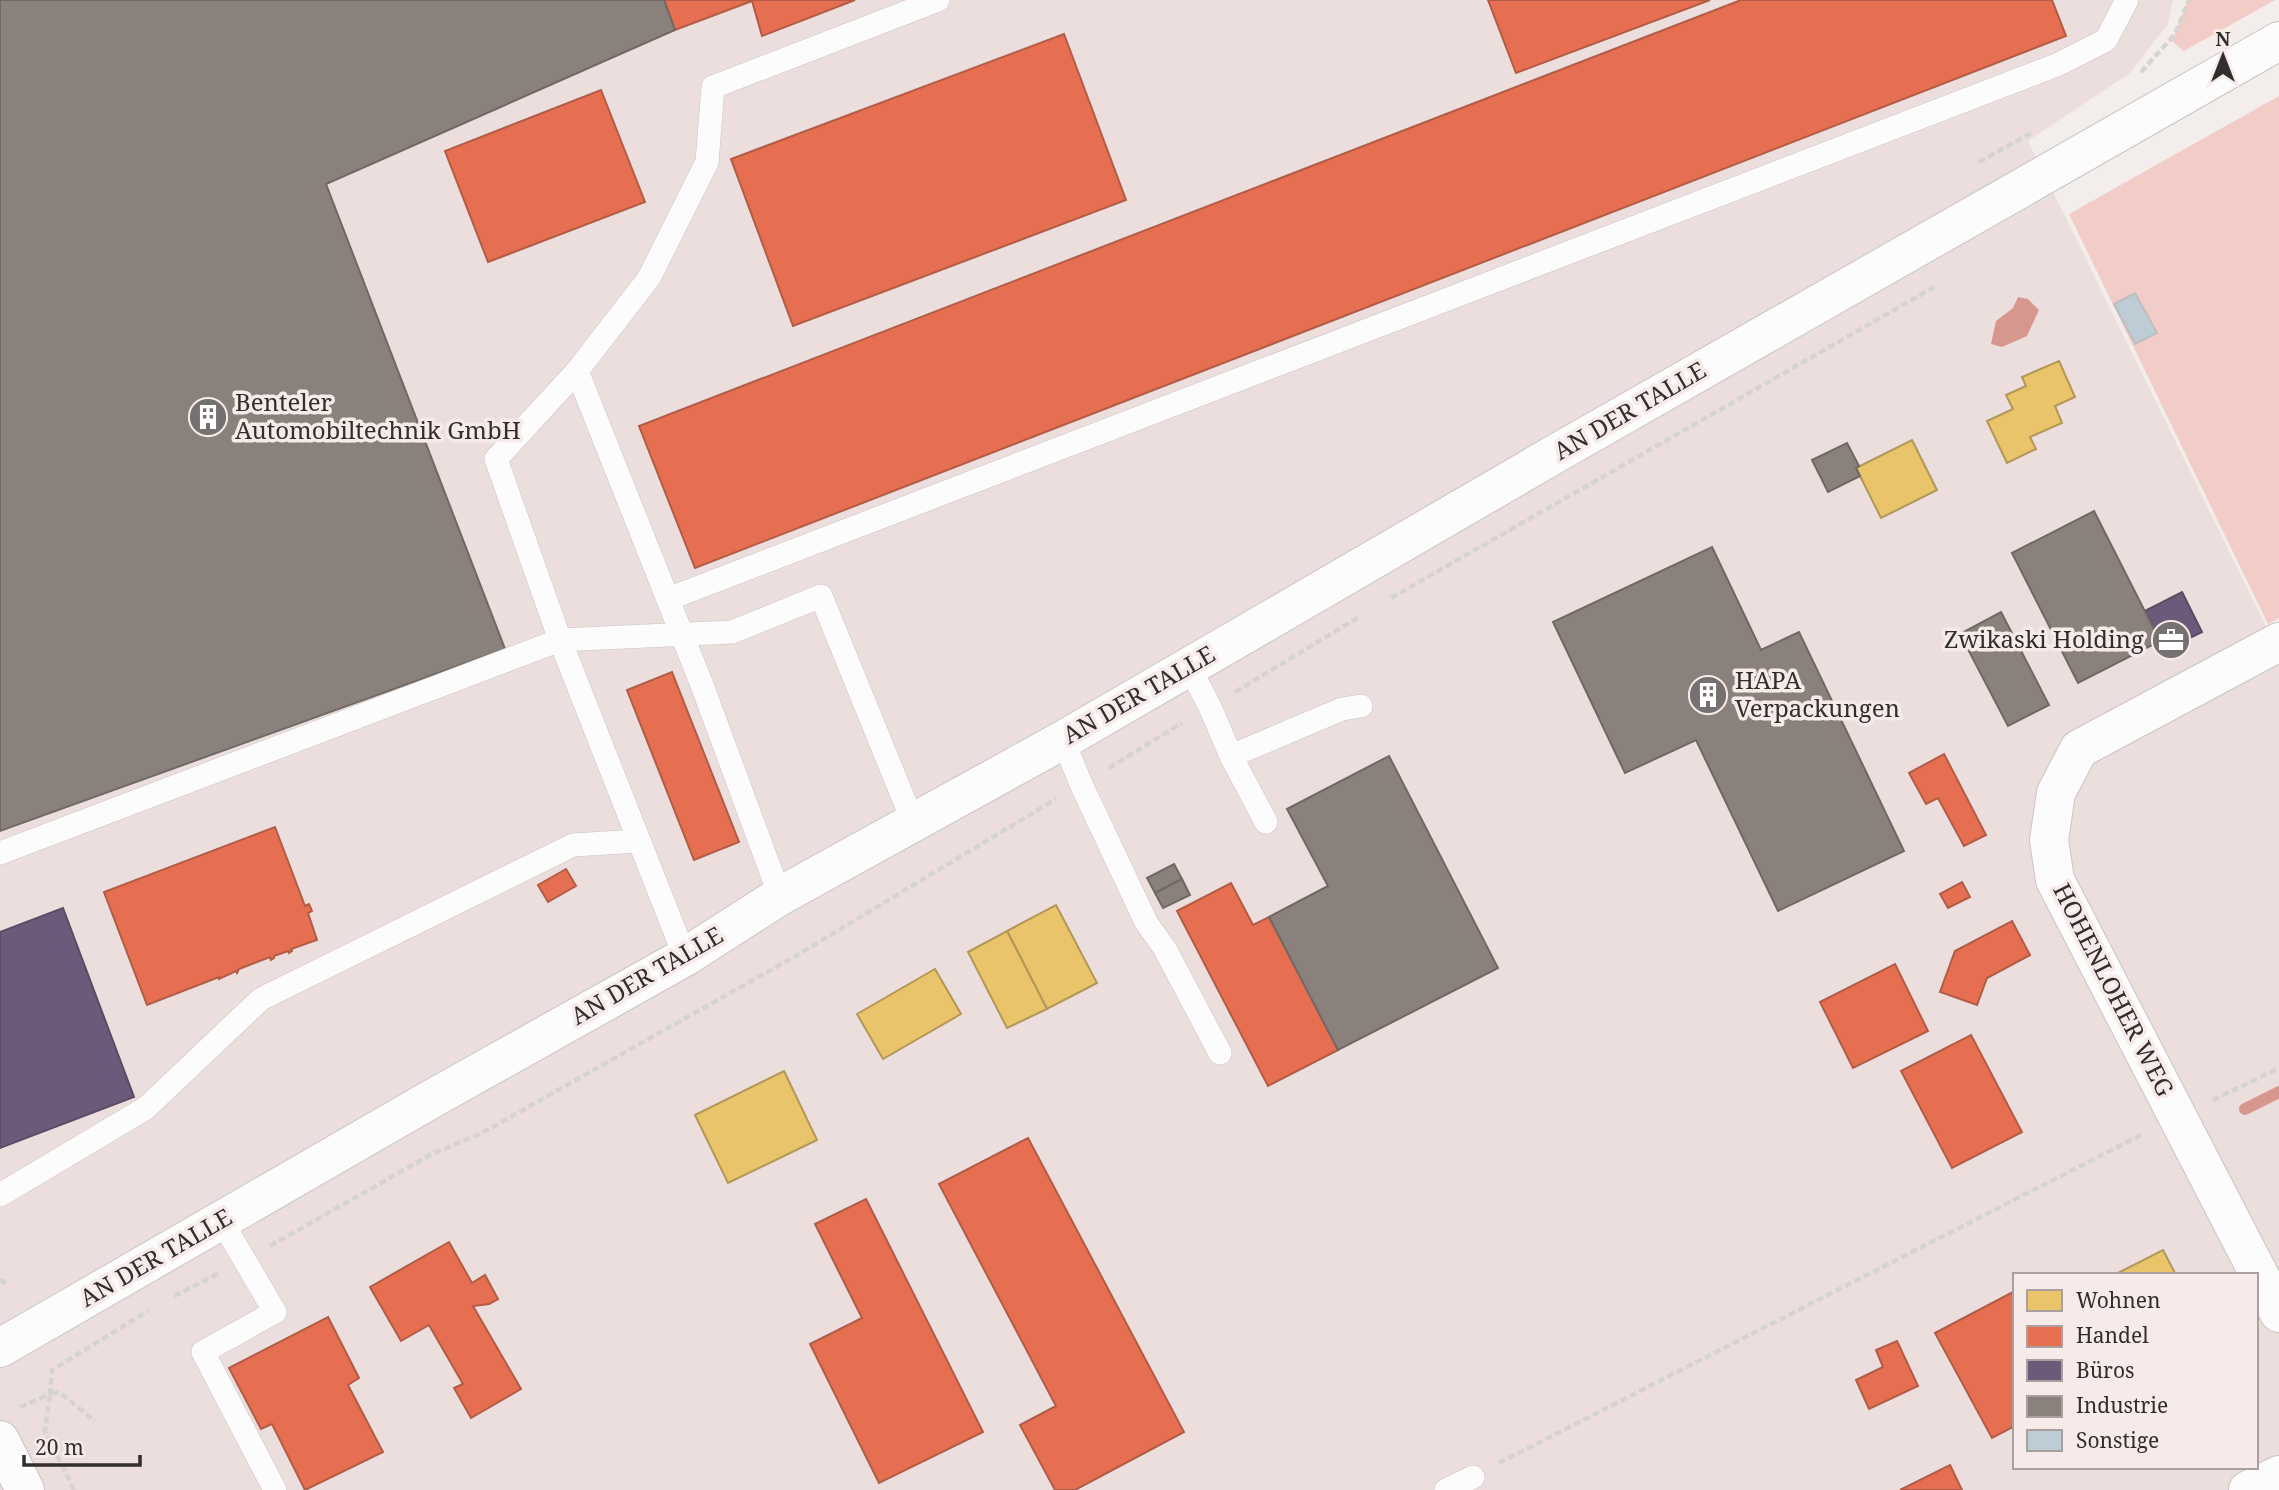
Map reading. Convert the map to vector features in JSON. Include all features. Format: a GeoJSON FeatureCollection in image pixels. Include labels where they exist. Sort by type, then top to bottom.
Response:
{"type":"FeatureCollection","features":[{"type":"Feature","properties":{"kind":"street","name":"AN DER TALLE"},"geometry":{"type":"LineString","coordinates":[[0,1348],[685,957],[780,896],[1063,740],[1188,665],[2279,41]]}},
{"type":"Feature","properties":{"kind":"street","name":"HOHENLOHER WEG"},"geometry":{"type":"LineString","coordinates":[[2279,642],[2079,749],[2056,793],[2049,840],[2054,880],[2279,1313]]}},
{"type":"Feature","properties":{"kind":"street"},"geometry":{"type":"LineString","coordinates":[[6,1425],[25,1490]]}},
{"type":"Feature","properties":{"kind":"street"},"geometry":{"type":"LineString","coordinates":[[2248,1490],[2279,1475]]}},
{"type":"Feature","properties":{"kind":"lane"},"geometry":{"type":"LineString","coordinates":[[685,957],[561,640],[496,459],[577,371],[649,278],[707,162],[713,88],[938,0]]}},
{"type":"Feature","properties":{"kind":"lane"},"geometry":{"type":"LineString","coordinates":[[668,600],[2059,64],[2106,40],[2127,0]]}},
{"type":"Feature","properties":{"kind":"lane"},"geometry":{"type":"LineString","coordinates":[[577,371],[682,635],[780,896]]}},
{"type":"Feature","properties":{"kind":"lane"},"geometry":{"type":"LineString","coordinates":[[0,853],[561,640],[732,632],[821,596],[913,822]]}},
{"type":"Feature","properties":{"kind":"lane"},"geometry":{"type":"LineString","coordinates":[[1188,665],[1266,822]]}},
{"type":"Feature","properties":{"kind":"lane"},"geometry":{"type":"LineString","coordinates":[[1231,756],[1342,709],[1361,706]]}},
{"type":"Feature","properties":{"kind":"lane"},"geometry":{"type":"LineString","coordinates":[[1063,740],[1146,922],[1165,949],[1220,1053]]}},
{"type":"Feature","properties":{"kind":"lane"},"geometry":{"type":"LineString","coordinates":[[0,1195],[146,1108],[261,999],[573,845],[639,841]]}},
{"type":"Feature","properties":{"kind":"lane"},"geometry":{"type":"LineString","coordinates":[[221,1220],[275,1312],[203,1352],[275,1490]]}},
{"type":"Feature","properties":{"kind":"lane"},"geometry":{"type":"LineString","coordinates":[[1446,1490],[1473,1477]]}},
{"type":"Feature","properties":{"kind":"path"},"geometry":{"type":"LineString","coordinates":[[2140,74],[2175,34],[2189,0]]}},
{"type":"Feature","properties":{"kind":"path"},"geometry":{"type":"LineString","coordinates":[[1979,162],[2036,131]]}},
{"type":"Feature","properties":{"kind":"path"},"geometry":{"type":"LineString","coordinates":[[1390,599],[1942,282]]}},
{"type":"Feature","properties":{"kind":"path"},"geometry":{"type":"LineString","coordinates":[[167,1300],[245,1261],[430,1155],[481,1133],[794,957],[1366,613]]}},
{"type":"Feature","properties":{"kind":"path"},"geometry":{"type":"LineString","coordinates":[[1473,1477],[2178,1116],[2279,1068]]}},
{"type":"Feature","properties":{"kind":"path"},"geometry":{"type":"LineString","coordinates":[[0,1280],[8,1284]]}},
{"type":"Feature","properties":{"kind":"path"},"geometry":{"type":"LineString","coordinates":[[74,1490],[45,1431],[52,1370],[155,1307]]}},
{"type":"Feature","properties":{"kind":"path"},"geometry":{"type":"LineString","coordinates":[[6,1425],[50,1394],[59,1392],[95,1421]]}},
{"type":"Feature","properties":{"kind":"shaded area"},"geometry":{"type":"Polygon","coordinates":[[[0,0],[2173,0],[2168,24],[2130,73],[2028,141],[2279,653],[2279,1490],[0,1490],[0,0]]]}},
{"type":"Feature","properties":{"kind":"shaded area"},"geometry":{"type":"Polygon","coordinates":[[[2188,0],[2275,0],[2184,51],[2172,41],[2188,0]]]}},
{"type":"Feature","properties":{"kind":"shaded area"},"geometry":{"type":"Polygon","coordinates":[[[2279,96],[2279,618],[2268,624],[2069,214],[2279,96]]]}},
{"type":"Feature","properties":{"kind":"shaded area"},"geometry":{"type":"Polygon","coordinates":[[[2018,297],[2028,299],[2039,310],[2027,336],[2002,347],[1991,344],[1996,321],[2013,308],[2018,297]]]}},
{"type":"Feature","properties":{"kind":"building: Wohnen"},"geometry":{"type":"Polygon","coordinates":[[[2059,361],[2075,397],[2055,406],[2062,423],[2030,437],[2036,449],[2007,463],[1987,421],[2013,409],[2006,395],[2026,386],[2022,377],[2059,361]]]}},
{"type":"Feature","properties":{"kind":"building: Wohnen"},"geometry":{"type":"Polygon","coordinates":[[[1912,440],[1937,490],[1881,518],[1856,468],[1912,440]]]}},
{"type":"Feature","properties":{"kind":"building: Wohnen"},"geometry":{"type":"Polygon","coordinates":[[[1056,905],[1097,983],[1047,1009],[1007,931],[1056,905]]]}},
{"type":"Feature","properties":{"kind":"building: Wohnen"},"geometry":{"type":"Polygon","coordinates":[[[1007,931],[1047,1009],[1007,1028],[968,952],[1007,931]]]}},
{"type":"Feature","properties":{"kind":"building: Wohnen"},"geometry":{"type":"Polygon","coordinates":[[[935,969],[961,1014],[883,1059],[857,1014],[935,969]]]}},
{"type":"Feature","properties":{"kind":"building: Wohnen"},"geometry":{"type":"Polygon","coordinates":[[[784,1071],[817,1140],[728,1183],[695,1115],[784,1071]]]}},
{"type":"Feature","properties":{"kind":"building: Wohnen"},"geometry":{"type":"Polygon","coordinates":[[[2163,1250],[2175,1273],[2118,1273],[2163,1250]]]}},
{"type":"Feature","properties":{"kind":"building: Handel"},"geometry":{"type":"Polygon","coordinates":[[[664,0],[855,0],[762,36],[752,1],[675,30],[664,0]]]}},
{"type":"Feature","properties":{"kind":"building: Handel"},"geometry":{"type":"Polygon","coordinates":[[[1488,0],[1710,0],[1516,73],[1488,0]]]}},
{"type":"Feature","properties":{"kind":"building: Handel"},"geometry":{"type":"Polygon","coordinates":[[[1741,0],[2052,0],[2066,36],[695,568],[639,426],[1741,0]]]}},
{"type":"Feature","properties":{"kind":"building: Handel"},"geometry":{"type":"Polygon","coordinates":[[[1064,34],[1126,200],[793,326],[731,159],[1064,34]]]}},
{"type":"Feature","properties":{"kind":"building: Handel"},"geometry":{"type":"Polygon","coordinates":[[[601,90],[645,202],[488,262],[445,151],[601,90]]]}},
{"type":"Feature","properties":{"kind":"building: Handel"},"geometry":{"type":"Polygon","coordinates":[[[672,672],[739,842],[694,860],[627,690],[672,672]]]}},
{"type":"Feature","properties":{"kind":"building: Handel"},"geometry":{"type":"Polygon","coordinates":[[[1944,754],[1986,835],[1964,846],[1938,798],[1926,804],[1909,773],[1944,754]]]}},
{"type":"Feature","properties":{"kind":"building: Handel"},"geometry":{"type":"Polygon","coordinates":[[[275,827],[305,906],[309,904],[312,911],[308,913],[317,940],[291,949],[289,953],[288,951],[274,956],[271,960],[270,957],[239,969],[237,973],[236,971],[219,977],[147,1005],[104,892],[275,827]]]}},
{"type":"Feature","properties":{"kind":"building: Handel"},"geometry":{"type":"Polygon","coordinates":[[[566,869],[576,886],[548,902],[538,885],[566,869]]]}},
{"type":"Feature","properties":{"kind":"building: Handel"},"geometry":{"type":"Polygon","coordinates":[[[1962,882],[1970,897],[1948,908],[1940,894],[1962,882]]]}},
{"type":"Feature","properties":{"kind":"building: Handel"},"geometry":{"type":"Polygon","coordinates":[[[1231,883],[1253,925],[1269,917],[1338,1050],[1268,1086],[1177,911],[1231,883]]]}},
{"type":"Feature","properties":{"kind":"building: Handel"},"geometry":{"type":"Polygon","coordinates":[[[2012,921],[2030,955],[1987,978],[1977,1005],[1940,992],[1955,951],[2012,921]]]}},
{"type":"Feature","properties":{"kind":"building: Handel"},"geometry":{"type":"Polygon","coordinates":[[[1895,964],[1928,1031],[1853,1068],[1820,1002],[1895,964]]]}},
{"type":"Feature","properties":{"kind":"building: Handel"},"geometry":{"type":"Polygon","coordinates":[[[1971,1035],[2022,1132],[1952,1168],[1901,1071],[1971,1035]]]}},
{"type":"Feature","properties":{"kind":"building: Handel"},"geometry":{"type":"Polygon","coordinates":[[[1028,1138],[1184,1432],[1075,1490],[1055,1490],[1020,1425],[1056,1406],[939,1184],[1028,1138]]]}},
{"type":"Feature","properties":{"kind":"building: Handel"},"geometry":{"type":"Polygon","coordinates":[[[866,1199],[983,1432],[879,1483],[810,1344],[862,1318],[815,1224],[866,1199]]]}},
{"type":"Feature","properties":{"kind":"building: Handel"},"geometry":{"type":"Polygon","coordinates":[[[449,1242],[472,1283],[485,1275],[498,1299],[489,1304],[473,1306],[521,1389],[471,1418],[454,1388],[463,1384],[429,1325],[401,1341],[370,1287],[449,1242]]]}},
{"type":"Feature","properties":{"kind":"building: Handel"},"geometry":{"type":"Polygon","coordinates":[[[2013,1292],[2013,1427],[1992,1438],[1935,1333],[2013,1292]]]}},
{"type":"Feature","properties":{"kind":"building: Handel"},"geometry":{"type":"Polygon","coordinates":[[[328,1317],[359,1378],[348,1385],[383,1452],[305,1490],[272,1424],[261,1429],[229,1368],[328,1317]]]}},
{"type":"Feature","properties":{"kind":"building: Handel"},"geometry":{"type":"Polygon","coordinates":[[[1897,1341],[1918,1386],[1869,1409],[1856,1380],[1883,1367],[1876,1350],[1897,1341]]]}},
{"type":"Feature","properties":{"kind":"building: Handel"},"geometry":{"type":"Polygon","coordinates":[[[1950,1465],[1962,1490],[1900,1490],[1950,1465]]]}},
{"type":"Feature","properties":{"kind":"building: Büros"},"geometry":{"type":"Polygon","coordinates":[[[2182,592],[2202,632],[2165,650],[2145,611],[2182,592]]]}},
{"type":"Feature","properties":{"kind":"building: Büros"},"geometry":{"type":"Polygon","coordinates":[[[63,908],[134,1097],[0,1148],[0,932],[63,908]]]}},
{"type":"Feature","properties":{"kind":"building: Industrie","name":"Benteler Automobiltechnik GmbH"},"geometry":{"type":"Polygon","coordinates":[[[0,0],[664,0],[675,30],[326,184],[505,649],[0,831],[0,0]]]}},
{"type":"Feature","properties":{"kind":"building: Industrie"},"geometry":{"type":"Polygon","coordinates":[[[1847,443],[1859,466],[1856,468],[1860,476],[1828,492],[1812,460],[1847,443]]]}},
{"type":"Feature","properties":{"kind":"building: Industrie"},"geometry":{"type":"Polygon","coordinates":[[[2094,511],[2160,641],[2078,683],[2012,553],[2094,511]]]}},
{"type":"Feature","properties":{"kind":"building: Industrie","name":"HAPA Verpackungen"},"geometry":{"type":"Polygon","coordinates":[[[1712,547],[1761,650],[1799,632],[1904,851],[1778,911],[1696,740],[1625,773],[1553,622],[1712,547]]]}},
{"type":"Feature","properties":{"kind":"building: Industrie"},"geometry":{"type":"Polygon","coordinates":[[[2001,612],[2049,705],[2008,726],[1960,634],[2001,612]]]}},
{"type":"Feature","properties":{"kind":"building: Industrie"},"geometry":{"type":"Polygon","coordinates":[[[1389,756],[1498,968],[1338,1050],[1269,917],[1328,886],[1287,809],[1389,756]]]}},
{"type":"Feature","properties":{"kind":"building: Industrie"},"geometry":{"type":"Polygon","coordinates":[[[1174,864],[1182,879],[1155,893],[1147,878],[1174,864]]]}},
{"type":"Feature","properties":{"kind":"building: Industrie"},"geometry":{"type":"Polygon","coordinates":[[[1182,879],[1190,895],[1163,908],[1155,893],[1182,879]]]}},
{"type":"Feature","properties":{"kind":"building: Sonstige"},"geometry":{"type":"Polygon","coordinates":[[[2135,293],[2157,333],[2135,344],[2114,304],[2135,293]]]}},
{"type":"Feature","properties":{"kind":"waterway"},"geometry":{"type":"LineString","coordinates":[[2245,1109],[2279,1092]]}},
{"type":"Feature","properties":{"kind":"place","name":"Benteler Automobiltechnik GmbH"},"geometry":{"type":"Point","coordinates":[208,417]}},
{"type":"Feature","properties":{"kind":"place","name":"Zwikaski Holding"},"geometry":{"type":"Point","coordinates":[2171,640]}},
{"type":"Feature","properties":{"kind":"place","name":"HAPA Verpackungen"},"geometry":{"type":"Point","coordinates":[1708,695]}}]}
